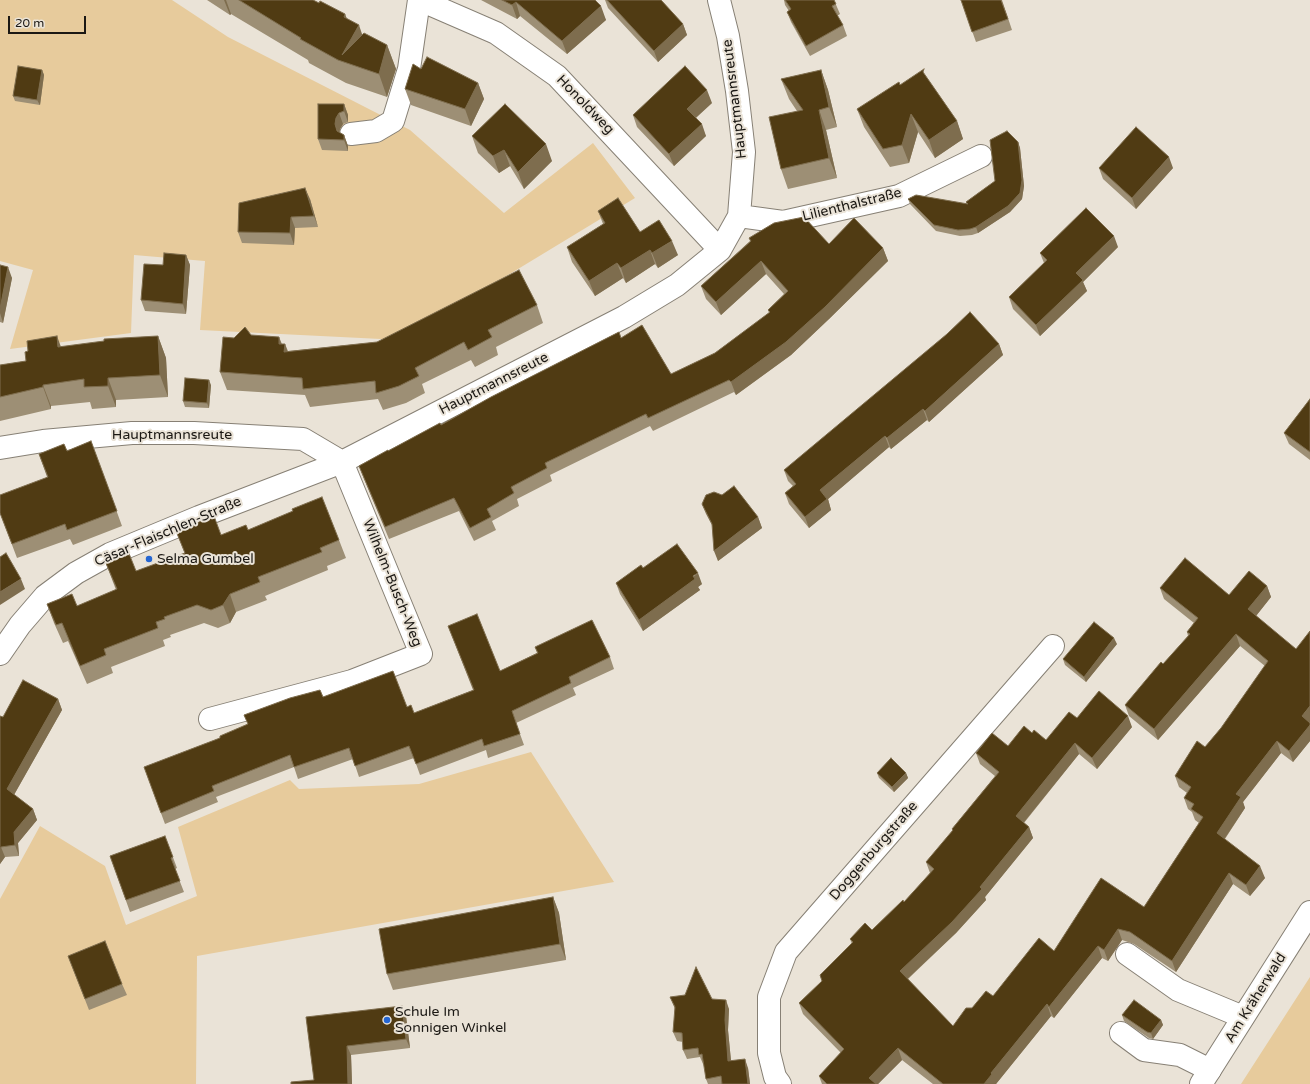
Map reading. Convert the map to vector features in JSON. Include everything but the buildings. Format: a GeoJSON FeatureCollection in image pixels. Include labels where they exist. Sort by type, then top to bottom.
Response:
{"type":"FeatureCollection","features":[{"type":"Feature","properties":{"kind":"street"},"geometry":{"type":"LineString","coordinates":[[351,134],[376,130],[393,121],[409,69],[420,0]]}},
{"type":"Feature","properties":{"kind":"street","name":"Honoldweg"},"geometry":{"type":"LineString","coordinates":[[420,0],[496,33],[557,76],[720,250]]}},
{"type":"Feature","properties":{"kind":"street","name":"Hauptmannsreute"},"geometry":{"type":"LineString","coordinates":[[0,448],[43,441],[132,433],[194,433],[303,439],[342,462],[624,317],[677,285],[720,250],[739,216],[744,152],[737,91],[728,36],[719,0]]}},
{"type":"Feature","properties":{"kind":"street","name":"Lilienthalstraße"},"geometry":{"type":"LineString","coordinates":[[739,216],[783,222],[899,196],[981,156]]}},
{"type":"Feature","properties":{"kind":"street","name":"Cäsar-Flaischlen-Straße"},"geometry":{"type":"LineString","coordinates":[[0,654],[20,625],[45,596],[76,573],[103,558],[199,517],[342,462]]}},
{"type":"Feature","properties":{"kind":"street","name":"Wilhelm-Busch-Weg"},"geometry":{"type":"LineString","coordinates":[[210,719],[352,681],[421,654],[342,462]]}},
{"type":"Feature","properties":{"kind":"street","name":"Doggenburgstraße"},"geometry":{"type":"LineString","coordinates":[[780,1084],[775,1077],[768,1054],[769,997],[786,952],[1053,646]]}},
{"type":"Feature","properties":{"kind":"street","name":"Am Kräherwald"},"geometry":{"type":"LineString","coordinates":[[1206,1077],[1310,912]]}},
{"type":"Feature","properties":{"kind":"street"},"geometry":{"type":"LineString","coordinates":[[1127,954],[1178,990],[1243,1017]]}},
{"type":"Feature","properties":{"kind":"street"},"geometry":{"type":"LineString","coordinates":[[1121,1033],[1144,1050],[1180,1055],[1206,1077]]}},
{"type":"Feature","properties":{"kind":"shaded area"},"geometry":{"type":"Polygon","coordinates":[[[0,0],[172,0],[228,37],[410,130],[504,213],[593,143],[635,198],[401,340],[200,330],[205,261],[134,255],[131,333],[10,349],[33,270],[0,261],[0,0]]]}},
{"type":"Feature","properties":{"kind":"shaded area"},"geometry":{"type":"Polygon","coordinates":[[[531,752],[614,882],[197,956],[196,1084],[0,1084],[0,899],[40,826],[105,866],[126,925],[197,896],[178,827],[290,780],[299,789],[419,784],[531,752]]]}},
{"type":"Feature","properties":{"kind":"shaded area"},"geometry":{"type":"Polygon","coordinates":[[[1310,977],[1310,1084],[1241,1084],[1310,977]]]}},
{"type":"Feature","properties":{"kind":"place","name":"Selma Gumbel"},"geometry":{"type":"Point","coordinates":[149,559]}},
{"type":"Feature","properties":{"kind":"place","name":"Schule Im Sonnigen Winkel"},"geometry":{"type":"Point","coordinates":[387,1020]}}]}
